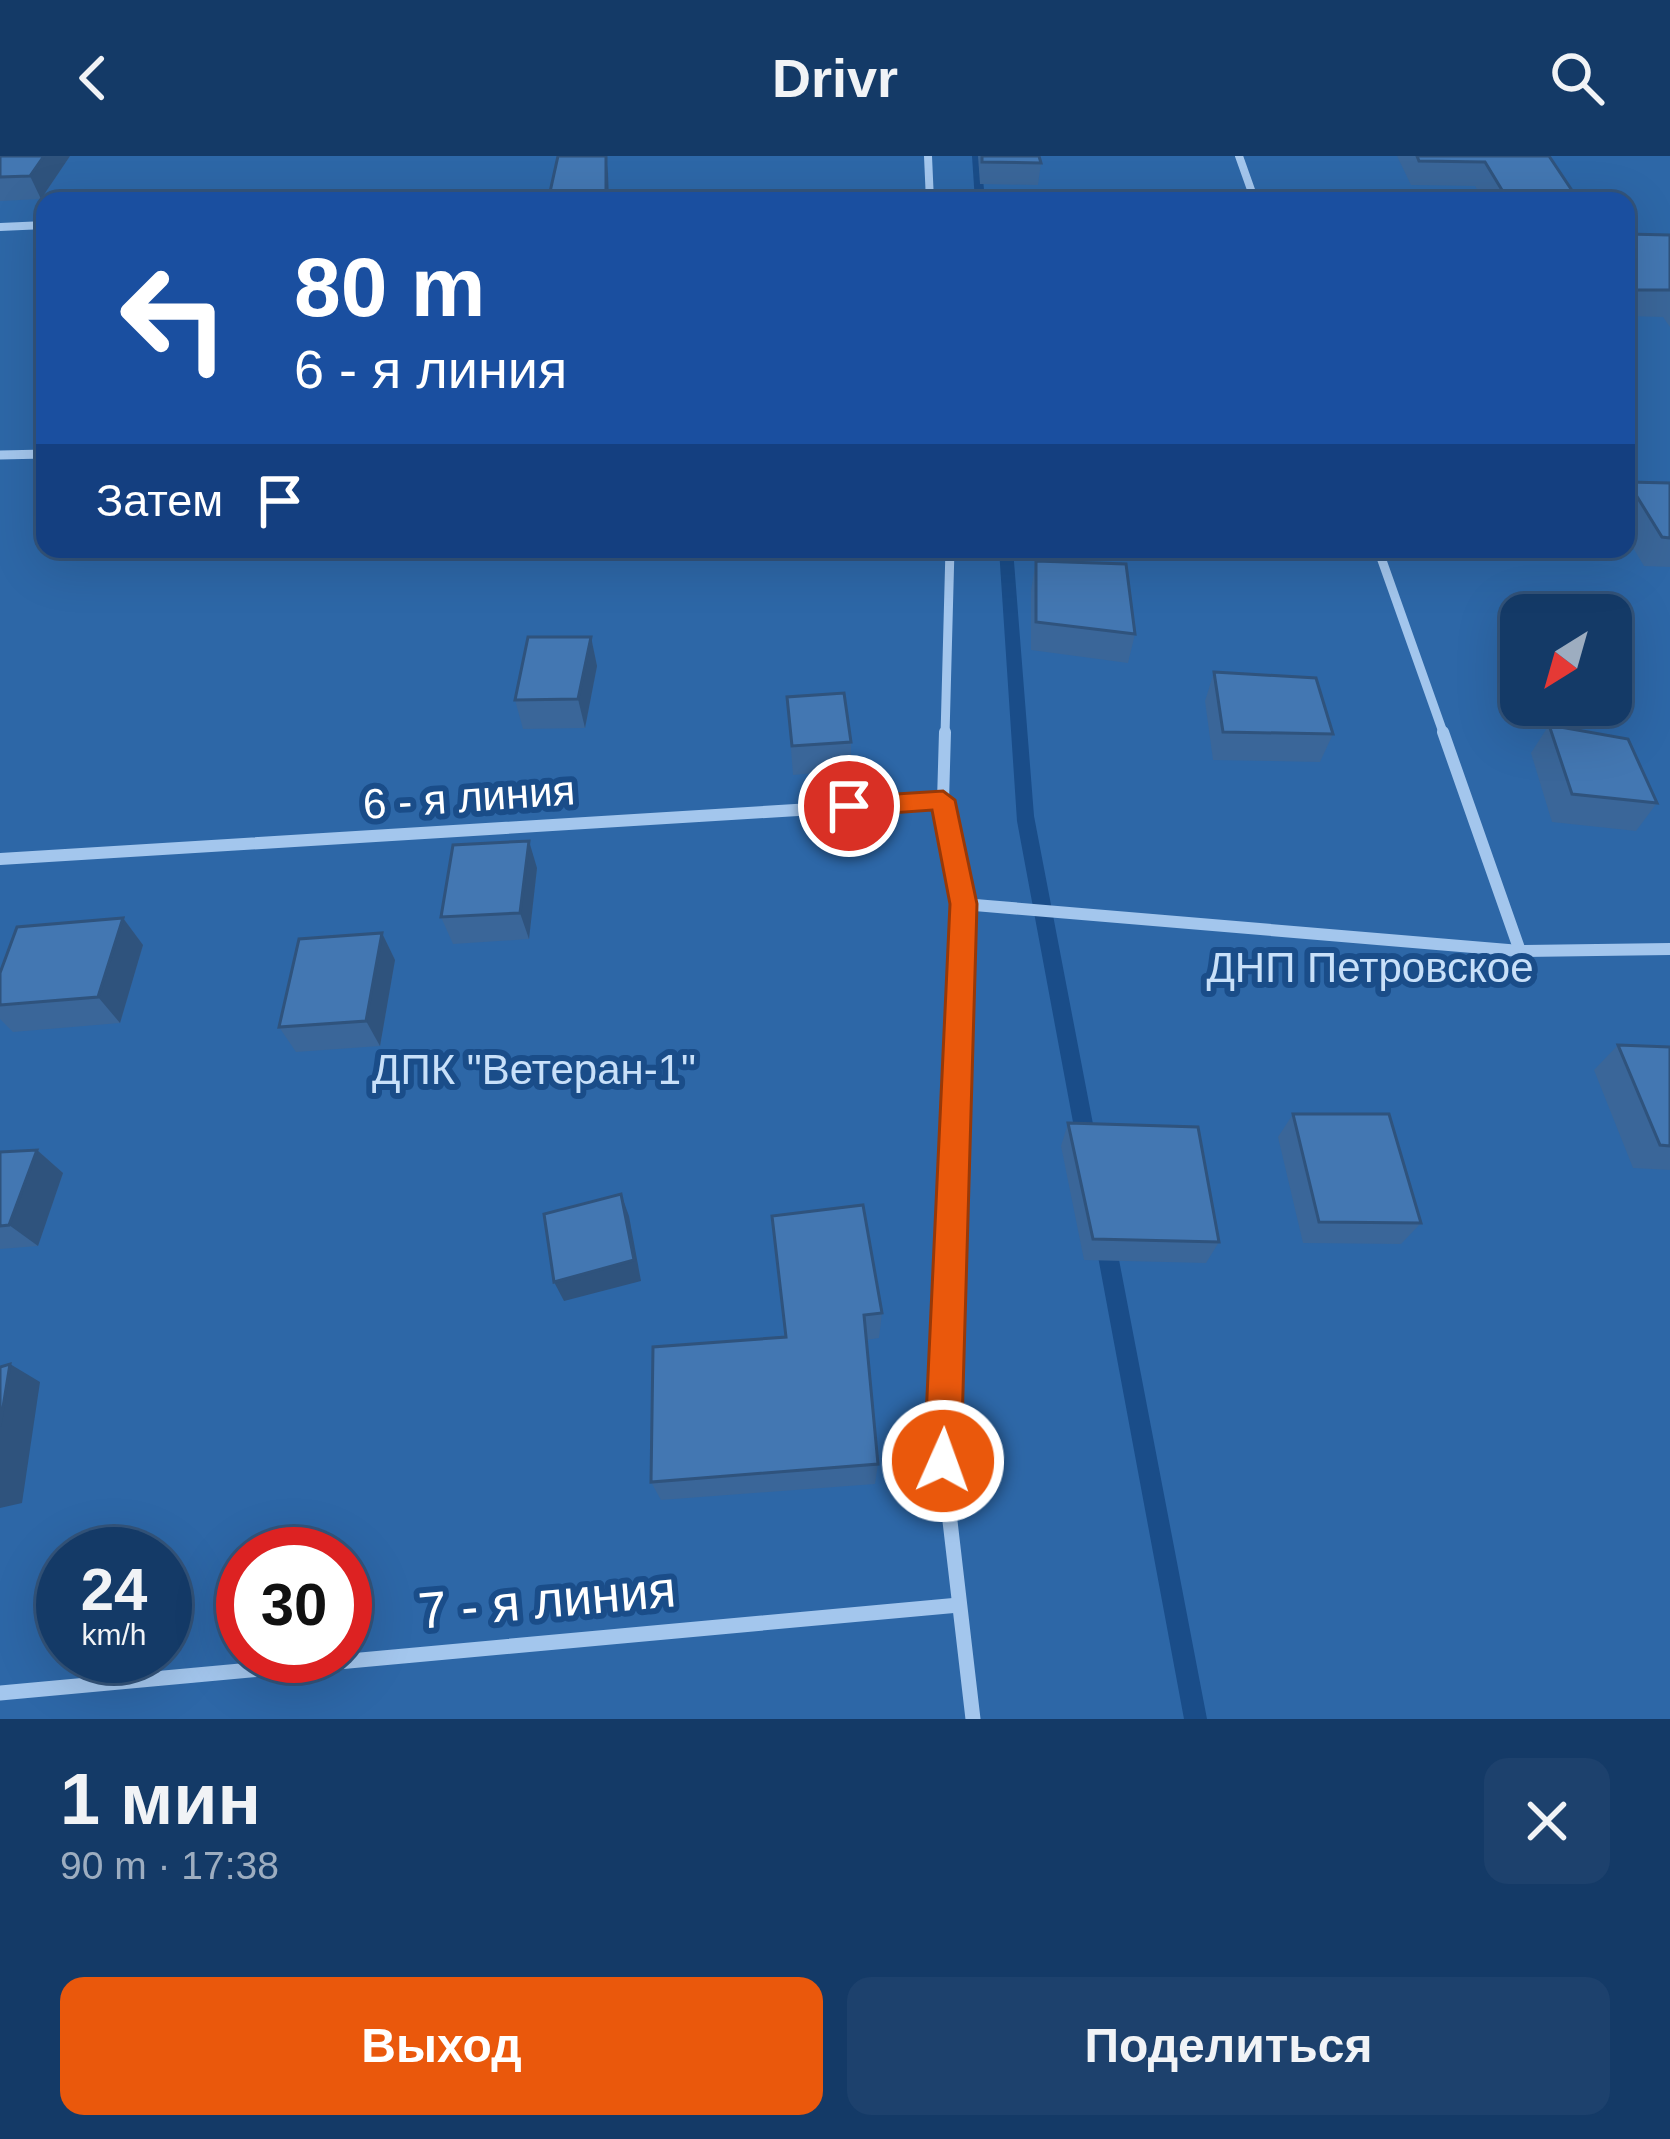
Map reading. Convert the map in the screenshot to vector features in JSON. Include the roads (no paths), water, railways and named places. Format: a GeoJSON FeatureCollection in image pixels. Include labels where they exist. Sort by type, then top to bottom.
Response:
{"type":"FeatureCollection","features":[{"type":"Feature","properties":{"kind":"street"},"geometry":{"type":"LineString","coordinates":[[928,156],[930,192]]}},
{"type":"Feature","properties":{"kind":"street"},"geometry":{"type":"LineString","coordinates":[[1239,156],[1252,192]]}},
{"type":"Feature","properties":{"kind":"street"},"geometry":{"type":"LineString","coordinates":[[0,227],[36,225]]}},
{"type":"Feature","properties":{"kind":"street"},"geometry":{"type":"LineString","coordinates":[[0,455],[36,454]]}},
{"type":"Feature","properties":{"kind":"street"},"geometry":{"type":"LineString","coordinates":[[950,558],[943,800],[963,904],[943,1461],[973,1719]]}},
{"type":"Feature","properties":{"kind":"street"},"geometry":{"type":"LineString","coordinates":[[1381,558],[1520,951]]}},
{"type":"Feature","properties":{"kind":"street","name":"6 - я линия"},"geometry":{"type":"LineString","coordinates":[[0,859],[943,800]]}},
{"type":"Feature","properties":{"kind":"street"},"geometry":{"type":"LineString","coordinates":[[963,904],[1520,951],[1670,949]]}},
{"type":"Feature","properties":{"kind":"street","name":"7 - я линия"},"geometry":{"type":"LineString","coordinates":[[0,1693],[959,1605]]}},
{"type":"Feature","properties":{"kind":"park label","name":"ДНП Петровское"},"geometry":{"type":"Point","coordinates":[1370,967]}},
{"type":"Feature","properties":{"kind":"park label","name":"ДПК \"Ветеран-1\""},"geometry":{"type":"Point","coordinates":[534,1069]}}]}
